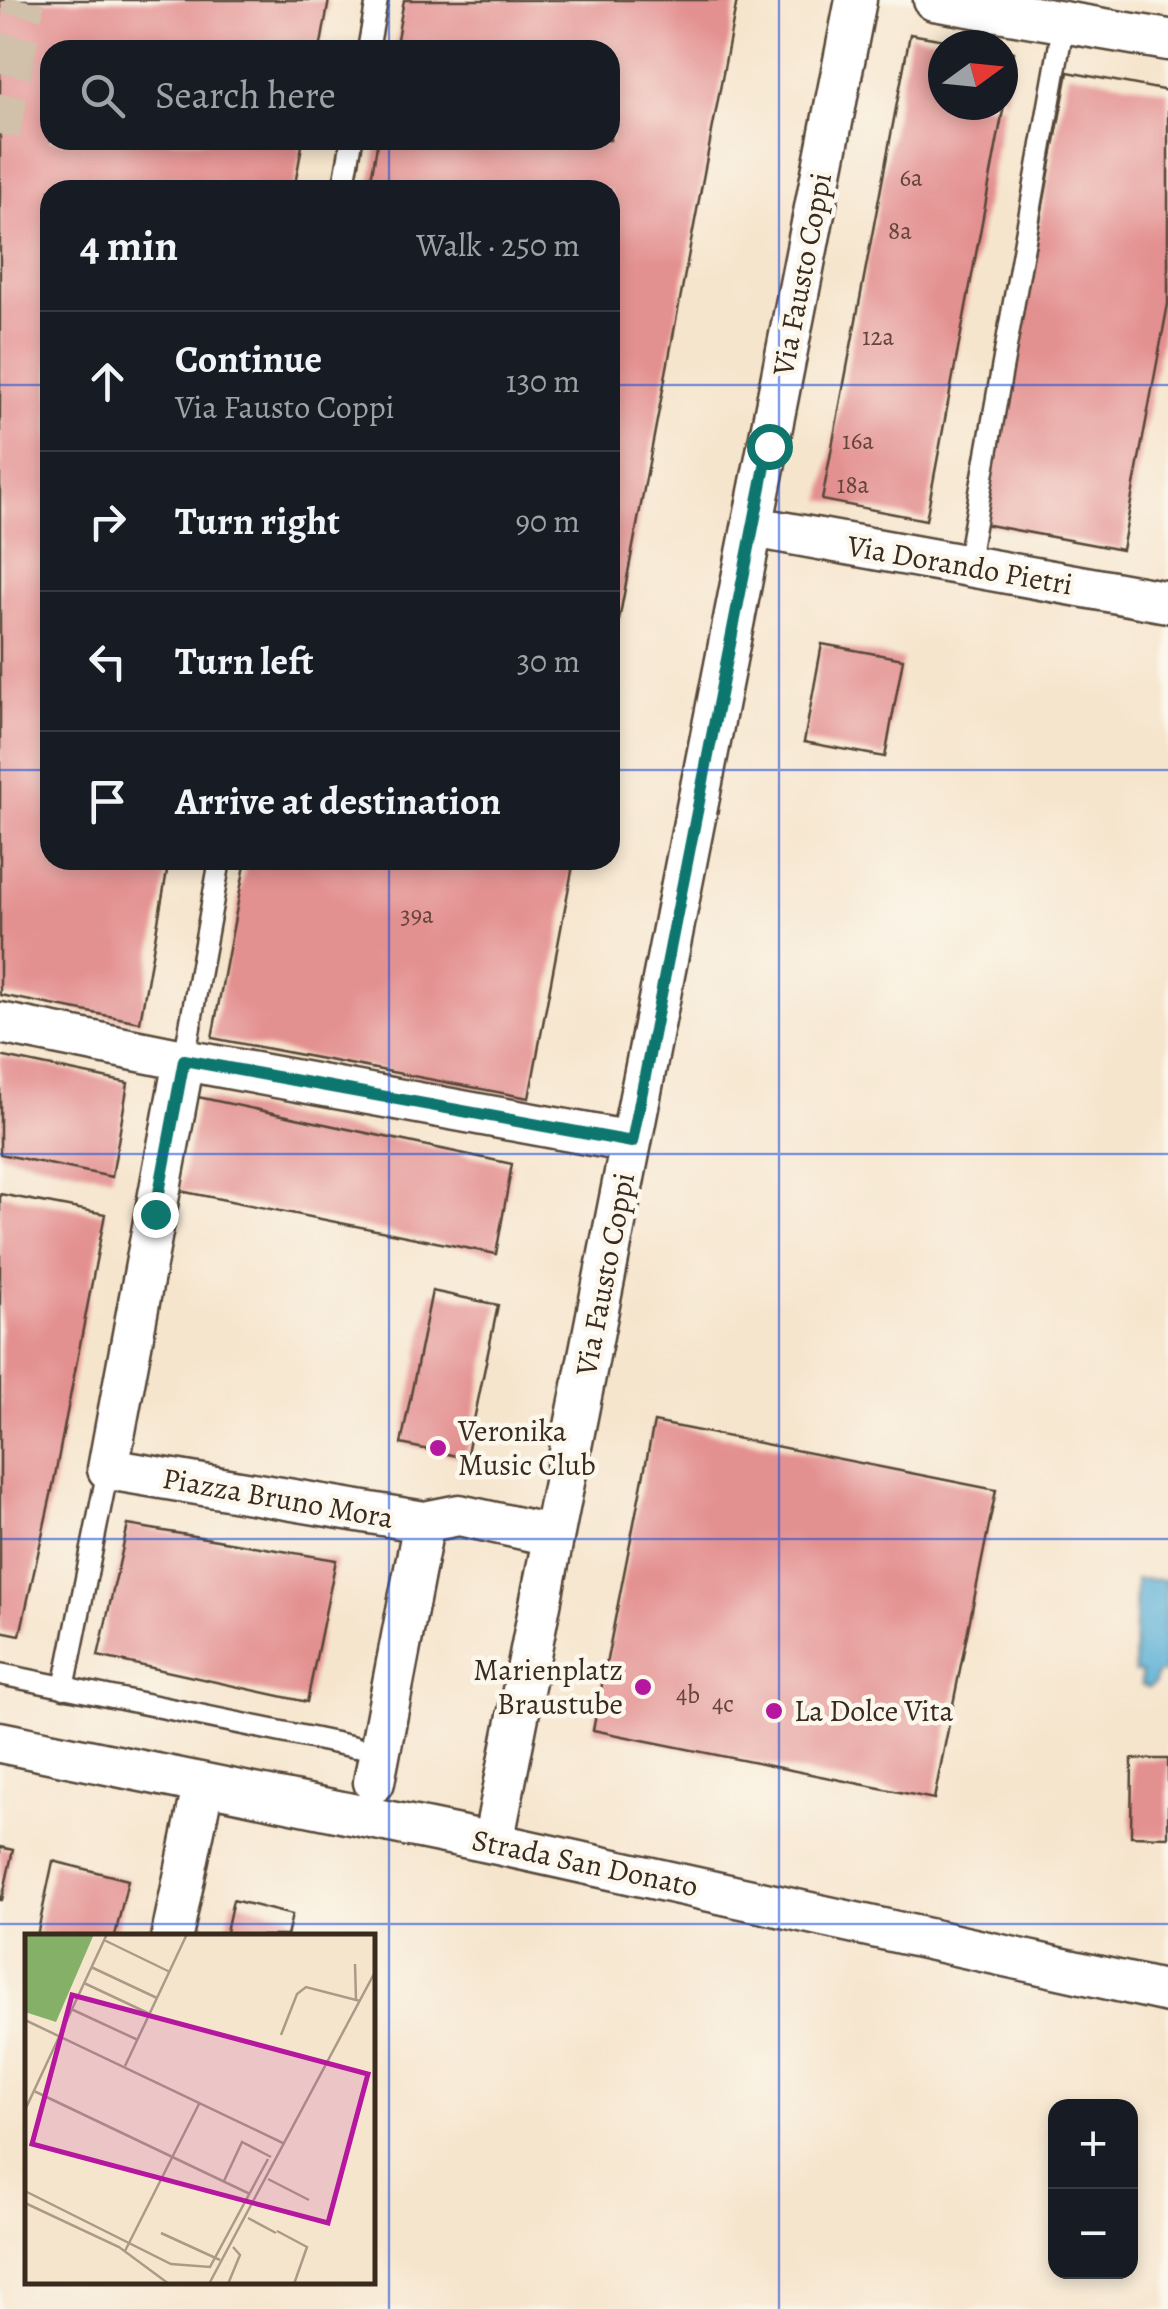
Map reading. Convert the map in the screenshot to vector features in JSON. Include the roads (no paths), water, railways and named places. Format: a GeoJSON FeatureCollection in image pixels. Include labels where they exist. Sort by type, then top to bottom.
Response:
{"type":"FeatureCollection","features":[{"type":"Feature","properties":{"kind":"street","name":"Via Fausto Coppi"},"geometry":{"type":"LineString","coordinates":[[493,1842],[856,0]]}},
{"type":"Feature","properties":{"kind":"street"},"geometry":{"type":"LineString","coordinates":[[934,0],[1168,40]]}},
{"type":"Feature","properties":{"kind":"street","name":"Via Dorando Pietri"},"geometry":{"type":"LineString","coordinates":[[753,527],[1168,602]]}},
{"type":"Feature","properties":{"kind":"street"},"geometry":{"type":"LineString","coordinates":[[0,1023],[632,1142]]}},
{"type":"Feature","properties":{"kind":"street"},"geometry":{"type":"LineString","coordinates":[[108,1469],[184,1060]]}},
{"type":"Feature","properties":{"kind":"street","name":"Piazza Bruno Mora"},"geometry":{"type":"LineString","coordinates":[[108,1469],[424,1522],[374,1782]]}},
{"type":"Feature","properties":{"kind":"street"},"geometry":{"type":"LineString","coordinates":[[424,1522],[458,1515],[552,1535]]}},
{"type":"Feature","properties":{"kind":"street","name":"Strada San Donato"},"geometry":{"type":"LineString","coordinates":[[0,1742],[493,1842],[1168,1992]]}},
{"type":"Feature","properties":{"kind":"street"},"geometry":{"type":"LineString","coordinates":[[172,1934],[203,1786]]}},
{"type":"Feature","properties":{"kind":"lane"},"geometry":{"type":"LineString","coordinates":[[370,40],[378,0]]}},
{"type":"Feature","properties":{"kind":"lane"},"geometry":{"type":"LineString","coordinates":[[967,566],[1064,21]]}},
{"type":"Feature","properties":{"kind":"lane"},"geometry":{"type":"LineString","coordinates":[[345,180],[350,150]]}},
{"type":"Feature","properties":{"kind":"lane"},"geometry":{"type":"LineString","coordinates":[[184,1060],[218,870]]}},
{"type":"Feature","properties":{"kind":"lane"},"geometry":{"type":"LineString","coordinates":[[64,1688],[108,1469]]}},
{"type":"Feature","properties":{"kind":"lane"},"geometry":{"type":"LineString","coordinates":[[0,1674],[355,1747]]}},
{"type":"Feature","properties":{"kind":"water"},"geometry":{"type":"Polygon","coordinates":[[[1136,1579],[1166,1580],[1164,1673],[1157,1673],[1154,1684],[1148,1688],[1141,1685],[1141,1672],[1134,1672],[1136,1579]]]}},
{"type":"Feature","properties":{"kind":"tunnel"},"geometry":{"type":"LineString","coordinates":[[0,134],[25,0]]}},
{"type":"Feature","properties":{"kind":"place","name":"Veronika Music Club"},"geometry":{"type":"Point","coordinates":[438,1448]}},
{"type":"Feature","properties":{"kind":"place","name":"Marienplatz Braustube"},"geometry":{"type":"Point","coordinates":[643,1687]}},
{"type":"Feature","properties":{"kind":"place","name":"La Dolce Vita"},"geometry":{"type":"Point","coordinates":[774,1711]}}]}
